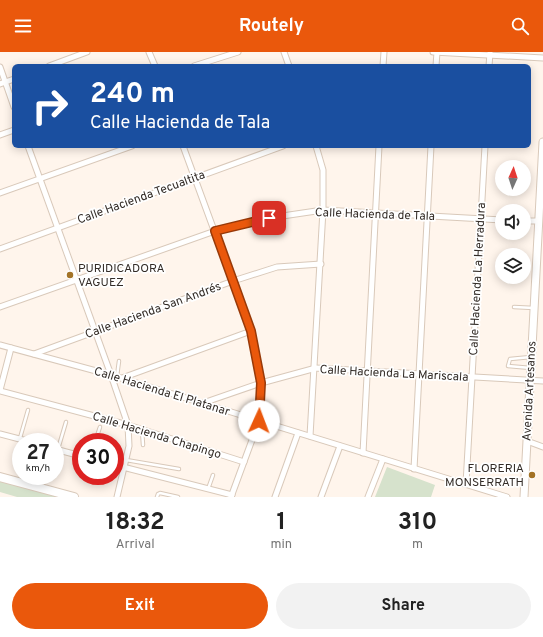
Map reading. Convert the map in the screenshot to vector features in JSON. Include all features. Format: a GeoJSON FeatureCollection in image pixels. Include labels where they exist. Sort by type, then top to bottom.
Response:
{"type":"FeatureCollection","features":[{"type":"Feature","properties":{"kind":"main road","name":"Avenida Artesanos"},"geometry":{"type":"LineString","coordinates":[[524,497],[534,308],[541,221],[543,142]]}},
{"type":"Feature","properties":{"kind":"main road"},"geometry":{"type":"LineString","coordinates":[[0,477],[74,497]]}},
{"type":"Feature","properties":{"kind":"street"},"geometry":{"type":"LineString","coordinates":[[54,64],[87,52]]}},
{"type":"Feature","properties":{"kind":"street"},"geometry":{"type":"LineString","coordinates":[[150,52],[154,64]]}},
{"type":"Feature","properties":{"kind":"street"},"geometry":{"type":"LineString","coordinates":[[200,64],[238,52]]}},
{"type":"Feature","properties":{"kind":"street"},"geometry":{"type":"LineString","coordinates":[[284,52],[288,64]]}},
{"type":"Feature","properties":{"kind":"street"},"geometry":{"type":"LineString","coordinates":[[383,64],[384,52]]}},
{"type":"Feature","properties":{"kind":"street"},"geometry":{"type":"LineString","coordinates":[[433,52],[543,58]]}},
{"type":"Feature","properties":{"kind":"street"},"geometry":{"type":"LineString","coordinates":[[436,64],[437,52]]}},
{"type":"Feature","properties":{"kind":"street"},"geometry":{"type":"LineString","coordinates":[[489,64],[490,54]]}},
{"type":"Feature","properties":{"kind":"street"},"geometry":{"type":"LineString","coordinates":[[0,68],[3,83],[12,103]]}},
{"type":"Feature","properties":{"kind":"street"},"geometry":{"type":"LineString","coordinates":[[0,135],[12,131]]}},
{"type":"Feature","properties":{"kind":"street"},"geometry":{"type":"LineString","coordinates":[[29,148],[128,425],[129,446],[124,467],[231,496],[259,421],[261,383],[251,331],[184,148]]}},
{"type":"Feature","properties":{"kind":"street"},"geometry":{"type":"LineString","coordinates":[[0,193],[126,148]]}},
{"type":"Feature","properties":{"kind":"street","name":"Calle Hacienda Tecualtita"},"geometry":{"type":"LineString","coordinates":[[0,249],[277,148]]}},
{"type":"Feature","properties":{"kind":"street"},"geometry":{"type":"LineString","coordinates":[[310,436],[323,210],[323,170],[317,148]]}},
{"type":"Feature","properties":{"kind":"street"},"geometry":{"type":"LineString","coordinates":[[363,453],[379,148]]}},
{"type":"Feature","properties":{"kind":"street"},"geometry":{"type":"LineString","coordinates":[[414,468],[431,148]]}},
{"type":"Feature","properties":{"kind":"street","name":"Calle Hacienda La Herradura"},"geometry":{"type":"LineString","coordinates":[[466,484],[485,148]]}},
{"type":"Feature","properties":{"kind":"street","name":"Calle Hacienda de Tala"},"geometry":{"type":"LineString","coordinates":[[0,307],[215,231],[269,218],[323,210],[495,220]]}},
{"type":"Feature","properties":{"kind":"street","name":"Calle Hacienda San Andrés"},"geometry":{"type":"LineString","coordinates":[[33,354],[233,281],[277,267],[320,264]]}},
{"type":"Feature","properties":{"kind":"street"},"geometry":{"type":"LineString","coordinates":[[120,377],[251,331]]}},
{"type":"Feature","properties":{"kind":"street","name":"Calle Hacienda El Platanar"},"geometry":{"type":"LineString","coordinates":[[0,345],[120,377],[507,497]]}},
{"type":"Feature","properties":{"kind":"street"},"geometry":{"type":"LineString","coordinates":[[0,391],[11,348]]}},
{"type":"Feature","properties":{"kind":"street","name":"Calle Hacienda La Mariscala"},"geometry":{"type":"LineString","coordinates":[[203,403],[261,383],[314,369],[543,381]]}},
{"type":"Feature","properties":{"kind":"street","name":"Calle Hacienda Chapingo"},"geometry":{"type":"LineString","coordinates":[[0,391],[142,429],[244,462]]}},
{"type":"Feature","properties":{"kind":"street"},"geometry":{"type":"LineString","coordinates":[[275,497],[298,433]]}},
{"type":"Feature","properties":{"kind":"street"},"geometry":{"type":"LineString","coordinates":[[0,434],[12,437]]}},
{"type":"Feature","properties":{"kind":"street"},"geometry":{"type":"LineString","coordinates":[[527,441],[543,447]]}},
{"type":"Feature","properties":{"kind":"street"},"geometry":{"type":"LineString","coordinates":[[321,497],[340,446]]}},
{"type":"Feature","properties":{"kind":"street"},"geometry":{"type":"LineString","coordinates":[[368,497],[383,459]]}},
{"type":"Feature","properties":{"kind":"street"},"geometry":{"type":"LineString","coordinates":[[117,497],[120,485]]}},
{"type":"Feature","properties":{"kind":"lane"},"geometry":{"type":"LineString","coordinates":[[514,307],[534,308]]}},
{"type":"Feature","properties":{"kind":"lane"},"geometry":{"type":"LineString","coordinates":[[531,357],[510,359],[508,366],[531,368]]}},
{"type":"Feature","properties":{"kind":"lane"},"geometry":{"type":"LineString","coordinates":[[119,361],[120,377]]}},
{"type":"Feature","properties":{"kind":"lane"},"geometry":{"type":"LineString","coordinates":[[23,433],[28,410]]}},
{"type":"Feature","properties":{"kind":"lane"},"geometry":{"type":"LineString","coordinates":[[62,433],[66,422]]}},
{"type":"Feature","properties":{"kind":"lane"},"geometry":{"type":"LineString","coordinates":[[98,433],[100,427]]}},
{"type":"Feature","properties":{"kind":"lane"},"geometry":{"type":"LineString","coordinates":[[142,429],[143,445]]}},
{"type":"Feature","properties":{"kind":"lane"},"geometry":{"type":"LineString","coordinates":[[126,460],[179,469]]}},
{"type":"Feature","properties":{"kind":"lane"},"geometry":{"type":"LineString","coordinates":[[208,489],[213,475]]}},
{"type":"Feature","properties":{"kind":"lane"},"geometry":{"type":"LineString","coordinates":[[157,497],[160,493],[178,497]]}},
{"type":"Feature","properties":{"kind":"green space"},"geometry":{"type":"Polygon","coordinates":[[[387,467],[435,485],[431,497],[375,497],[387,467]]]}},
{"type":"Feature","properties":{"kind":"green space"},"geometry":{"type":"Polygon","coordinates":[[[0,480],[12,483],[12,485],[18,485],[62,497],[17,497],[0,492],[0,480]]]}},
{"type":"Feature","properties":{"kind":"place","name":"PURIDICADORA VAGUEZ"},"geometry":{"type":"Point","coordinates":[70,275]}},
{"type":"Feature","properties":{"kind":"place","name":"FLORERIA MONSERRATH"},"geometry":{"type":"Point","coordinates":[532,475]}},
{"type":"Feature","properties":{"kind":"route"},"geometry":{"type":"LineString","coordinates":[[259,421],[261,383],[251,331],[215,231],[269,218]]}}]}
